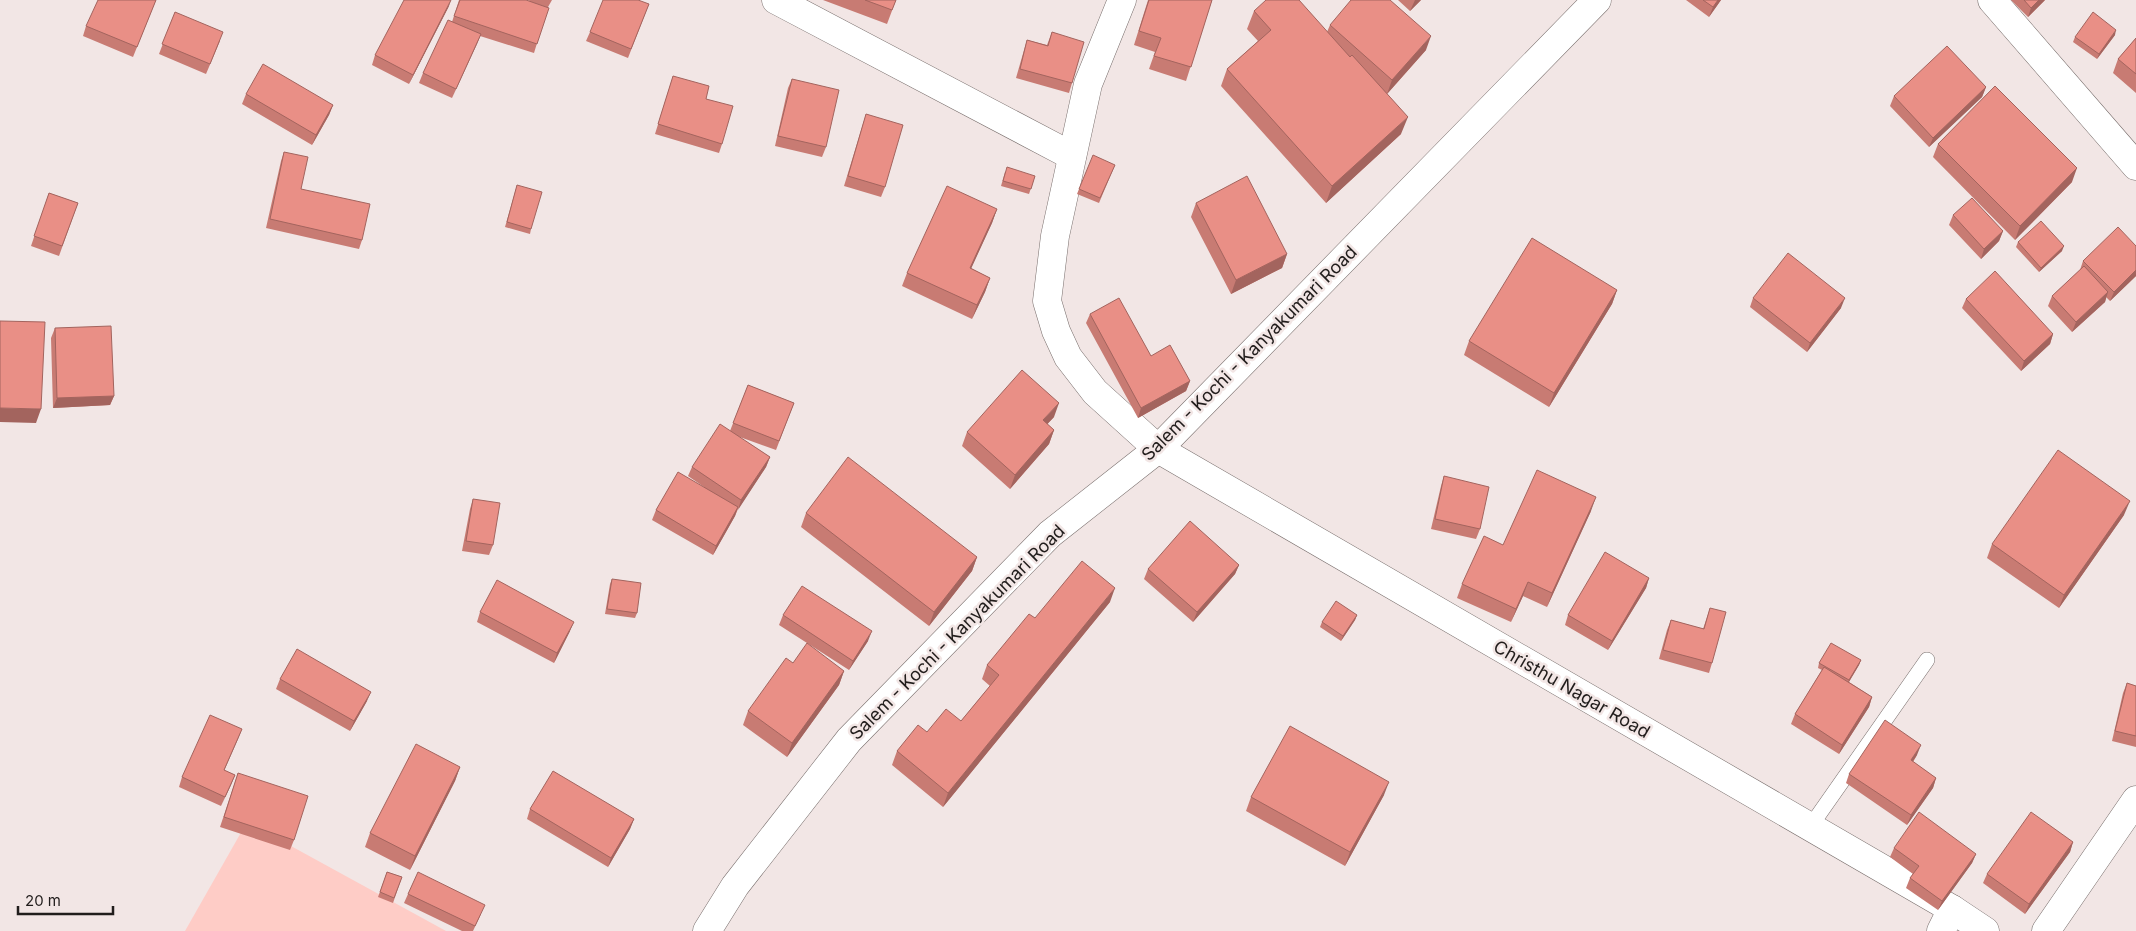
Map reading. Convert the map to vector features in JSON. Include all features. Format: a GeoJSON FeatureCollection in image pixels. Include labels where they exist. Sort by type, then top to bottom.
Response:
{"type":"FeatureCollection","features":[{"type":"Feature","properties":{"kind":"main road"},"geometry":{"type":"LineString","coordinates":[[778,0],[1072,156]]}},
{"type":"Feature","properties":{"kind":"main road","name":"Christhu Nagar Road"},"geometry":{"type":"LineString","coordinates":[[1122,0],[1088,84],[1055,236],[1047,301],[1056,331],[1068,357],[1095,392],[1158,448],[1810,827],[1947,920],[1985,931]]}},
{"type":"Feature","properties":{"kind":"main road","name":"Salem - Kochi - Kanyakumari Road"},"geometry":{"type":"LineString","coordinates":[[707,931],[735,886],[849,740],[1050,534],[1158,448],[1597,0]]}},
{"type":"Feature","properties":{"kind":"main road"},"geometry":{"type":"LineString","coordinates":[[1992,0],[2136,166]]}},
{"type":"Feature","properties":{"kind":"main road"},"geometry":{"type":"LineString","coordinates":[[2046,931],[2136,800]]}},
{"type":"Feature","properties":{"kind":"lane"},"geometry":{"type":"LineString","coordinates":[[1810,827],[1927,660]]}},
{"type":"Feature","properties":{"kind":"shaded area"},"geometry":{"type":"Polygon","coordinates":[[[247,822],[446,931],[185,931],[247,822]]]}},
{"type":"Feature","properties":{"kind":"building"},"geometry":{"type":"Polygon","coordinates":[[[98,0],[156,0],[137,47],[86,26],[98,0]]]}},
{"type":"Feature","properties":{"kind":"building"},"geometry":{"type":"Polygon","coordinates":[[[404,0],[451,0],[413,75],[375,55],[404,0]]]}},
{"type":"Feature","properties":{"kind":"building"},"geometry":{"type":"Polygon","coordinates":[[[460,0],[526,0],[549,8],[537,44],[454,16],[460,0]]]}},
{"type":"Feature","properties":{"kind":"building"},"geometry":{"type":"Polygon","coordinates":[[[603,0],[638,0],[649,4],[631,49],[590,32],[603,0]]]}},
{"type":"Feature","properties":{"kind":"building"},"geometry":{"type":"Polygon","coordinates":[[[865,0],[896,0],[892,10],[865,0]]]}},
{"type":"Feature","properties":{"kind":"building"},"geometry":{"type":"Polygon","coordinates":[[[1149,0],[1212,0],[1191,67],[1154,56],[1161,38],[1139,31],[1149,0]]]}},
{"type":"Feature","properties":{"kind":"building"},"geometry":{"type":"Polygon","coordinates":[[[1266,0],[1299,0],[1350,57],[1352,55],[1408,117],[1332,186],[1227,69],[1271,30],[1254,11],[1266,0]]]}},
{"type":"Feature","properties":{"kind":"building"},"geometry":{"type":"Polygon","coordinates":[[[1351,0],[1390,0],[1431,36],[1392,80],[1330,25],[1351,0]]]}},
{"type":"Feature","properties":{"kind":"building"},"geometry":{"type":"Polygon","coordinates":[[[1703,0],[1718,0],[1713,7],[1703,0]]]}},
{"type":"Feature","properties":{"kind":"building"},"geometry":{"type":"Polygon","coordinates":[[[2024,0],[2039,0],[2031,8],[2024,0]]]}},
{"type":"Feature","properties":{"kind":"building"},"geometry":{"type":"Polygon","coordinates":[[[175,12],[223,32],[210,64],[162,44],[175,12]]]}},
{"type":"Feature","properties":{"kind":"building"},"geometry":{"type":"Polygon","coordinates":[[[2093,12],[2116,30],[2099,54],[2075,37],[2093,12]]]}},
{"type":"Feature","properties":{"kind":"building"},"geometry":{"type":"Polygon","coordinates":[[[448,20],[481,34],[456,89],[423,73],[448,20]]]}},
{"type":"Feature","properties":{"kind":"building"},"geometry":{"type":"Polygon","coordinates":[[[1052,32],[1084,42],[1072,83],[1020,69],[1027,40],[1048,46],[1052,32]]]}},
{"type":"Feature","properties":{"kind":"building"},"geometry":{"type":"Polygon","coordinates":[[[2136,38],[2136,74],[2118,59],[2136,38]]]}},
{"type":"Feature","properties":{"kind":"building"},"geometry":{"type":"Polygon","coordinates":[[[1947,46],[1986,87],[1933,138],[1894,96],[1947,46]]]}},
{"type":"Feature","properties":{"kind":"building"},"geometry":{"type":"Polygon","coordinates":[[[263,64],[333,105],[316,135],[246,94],[263,64]]]}},
{"type":"Feature","properties":{"kind":"building"},"geometry":{"type":"Polygon","coordinates":[[[673,76],[709,86],[706,99],[733,106],[722,144],[658,124],[673,76]]]}},
{"type":"Feature","properties":{"kind":"building"},"geometry":{"type":"Polygon","coordinates":[[[792,79],[839,90],[826,147],[778,136],[792,79]]]}},
{"type":"Feature","properties":{"kind":"building"},"geometry":{"type":"Polygon","coordinates":[[[1995,86],[2077,168],[2020,226],[1938,144],[1995,86]]]}},
{"type":"Feature","properties":{"kind":"building"},"geometry":{"type":"Polygon","coordinates":[[[866,114],[903,125],[885,187],[848,176],[866,114]]]}},
{"type":"Feature","properties":{"kind":"building"},"geometry":{"type":"Polygon","coordinates":[[[284,152],[308,157],[301,189],[370,204],[362,240],[270,219],[284,152]]]}},
{"type":"Feature","properties":{"kind":"building"},"geometry":{"type":"Polygon","coordinates":[[[1093,155],[1115,165],[1100,198],[1079,189],[1093,155]]]}},
{"type":"Feature","properties":{"kind":"building"},"geometry":{"type":"Polygon","coordinates":[[[1007,167],[1035,176],[1031,189],[1003,181],[1007,167]]]}},
{"type":"Feature","properties":{"kind":"building"},"geometry":{"type":"Polygon","coordinates":[[[1247,176],[1287,254],[1236,280],[1196,203],[1247,176]]]}},
{"type":"Feature","properties":{"kind":"building"},"geometry":{"type":"Polygon","coordinates":[[[517,185],[542,192],[531,229],[507,222],[517,185]]]}},
{"type":"Feature","properties":{"kind":"building"},"geometry":{"type":"Polygon","coordinates":[[[947,186],[997,209],[970,268],[990,278],[977,305],[907,273],[947,186]]]}},
{"type":"Feature","properties":{"kind":"building"},"geometry":{"type":"Polygon","coordinates":[[[49,193],[78,203],[62,246],[34,236],[49,193]]]}},
{"type":"Feature","properties":{"kind":"building"},"geometry":{"type":"Polygon","coordinates":[[[1972,198],[2003,231],[1984,249],[1953,215],[1972,198]]]}},
{"type":"Feature","properties":{"kind":"building"},"geometry":{"type":"Polygon","coordinates":[[[2041,221],[2064,246],[2041,268],[2018,242],[2041,221]]]}},
{"type":"Feature","properties":{"kind":"building"},"geometry":{"type":"Polygon","coordinates":[[[2118,227],[2136,246],[2136,270],[2114,292],[2083,261],[2118,227]]]}},
{"type":"Feature","properties":{"kind":"building"},"geometry":{"type":"Polygon","coordinates":[[[1532,238],[1617,290],[1554,393],[1469,341],[1532,238]]]}},
{"type":"Feature","properties":{"kind":"building"},"geometry":{"type":"Polygon","coordinates":[[[1788,253],[1845,298],[1810,343],[1753,298],[1788,253]]]}},
{"type":"Feature","properties":{"kind":"building"},"geometry":{"type":"Polygon","coordinates":[[[2084,266],[2108,292],[2076,322],[2052,296],[2084,266]]]}},
{"type":"Feature","properties":{"kind":"building"},"geometry":{"type":"Polygon","coordinates":[[[1995,271],[2053,334],[2024,361],[1966,299],[1995,271]]]}},
{"type":"Feature","properties":{"kind":"building"},"geometry":{"type":"Polygon","coordinates":[[[1119,298],[1151,356],[1170,345],[1190,381],[1141,408],[1090,314],[1119,298]]]}},
{"type":"Feature","properties":{"kind":"building"},"geometry":{"type":"Polygon","coordinates":[[[0,321],[45,322],[41,409],[0,408],[0,321]]]}},
{"type":"Feature","properties":{"kind":"building"},"geometry":{"type":"Polygon","coordinates":[[[111,326],[114,396],[57,398],[55,328],[111,326]]]}},
{"type":"Feature","properties":{"kind":"building"},"geometry":{"type":"Polygon","coordinates":[[[1022,370],[1059,403],[1043,420],[1054,430],[1015,475],[967,432],[1022,370]]]}},
{"type":"Feature","properties":{"kind":"building"},"geometry":{"type":"Polygon","coordinates":[[[748,385],[794,403],[779,441],[733,423],[748,385]]]}},
{"type":"Feature","properties":{"kind":"building"},"geometry":{"type":"Polygon","coordinates":[[[720,424],[770,457],[741,500],[692,467],[720,424]]]}},
{"type":"Feature","properties":{"kind":"building"},"geometry":{"type":"Polygon","coordinates":[[[2058,450],[2130,501],[2064,595],[1992,544],[2058,450]]]}},
{"type":"Feature","properties":{"kind":"building"},"geometry":{"type":"Polygon","coordinates":[[[848,457],[977,557],[934,612],[806,513],[848,457]]]}},
{"type":"Feature","properties":{"kind":"building"},"geometry":{"type":"Polygon","coordinates":[[[1537,470],[1596,497],[1552,593],[1528,582],[1516,609],[1462,584],[1484,536],[1503,545],[1537,470]]]}},
{"type":"Feature","properties":{"kind":"building"},"geometry":{"type":"Polygon","coordinates":[[[678,472],[738,507],[716,546],[656,510],[678,472]]]}},
{"type":"Feature","properties":{"kind":"building"},"geometry":{"type":"Polygon","coordinates":[[[1444,476],[1489,487],[1480,529],[1435,519],[1444,476]]]}},
{"type":"Feature","properties":{"kind":"building"},"geometry":{"type":"Polygon","coordinates":[[[473,499],[500,503],[493,545],[466,541],[473,499]]]}},
{"type":"Feature","properties":{"kind":"building"},"geometry":{"type":"Polygon","coordinates":[[[1190,521],[1239,565],[1197,612],[1148,569],[1190,521]]]}},
{"type":"Feature","properties":{"kind":"building"},"geometry":{"type":"Polygon","coordinates":[[[1605,552],[1649,578],[1612,641],[1568,615],[1605,552]]]}},
{"type":"Feature","properties":{"kind":"building"},"geometry":{"type":"Polygon","coordinates":[[[1082,561],[1115,588],[948,793],[897,751],[918,725],[927,732],[946,709],[961,721],[999,675],[987,665],[1029,614],[1035,618],[1082,561]]]}},
{"type":"Feature","properties":{"kind":"building"},"geometry":{"type":"Polygon","coordinates":[[[612,579],[641,583],[637,613],[607,609],[612,579]]]}},
{"type":"Feature","properties":{"kind":"building"},"geometry":{"type":"Polygon","coordinates":[[[497,580],[574,622],[557,653],[480,612],[497,580]]]}},
{"type":"Feature","properties":{"kind":"building"},"geometry":{"type":"Polygon","coordinates":[[[802,586],[872,631],[853,661],[783,615],[802,586]]]}},
{"type":"Feature","properties":{"kind":"building"},"geometry":{"type":"Polygon","coordinates":[[[1336,601],[1357,615],[1343,636],[1322,622],[1336,601]]]}},
{"type":"Feature","properties":{"kind":"building"},"geometry":{"type":"Polygon","coordinates":[[[1710,608],[1726,612],[1712,663],[1663,650],[1671,620],[1704,629],[1710,608]]]}},
{"type":"Feature","properties":{"kind":"building"},"geometry":{"type":"Polygon","coordinates":[[[807,643],[844,671],[792,743],[748,711],[786,658],[793,663],[807,643]]]}},
{"type":"Feature","properties":{"kind":"building"},"geometry":{"type":"Polygon","coordinates":[[[1831,643],[1861,660],[1849,680],[1819,663],[1831,643]]]}},
{"type":"Feature","properties":{"kind":"building"},"geometry":{"type":"Polygon","coordinates":[[[297,649],[371,692],[354,721],[280,679],[297,649]]]}},
{"type":"Feature","properties":{"kind":"building"},"geometry":{"type":"Polygon","coordinates":[[[1824,667],[1872,697],[1842,745],[1795,714],[1824,667]]]}},
{"type":"Feature","properties":{"kind":"building"},"geometry":{"type":"Polygon","coordinates":[[[2127,683],[2136,686],[2136,736],[2115,731],[2127,683]]]}},
{"type":"Feature","properties":{"kind":"building"},"geometry":{"type":"Polygon","coordinates":[[[210,715],[242,729],[224,770],[235,775],[225,797],[182,777],[210,715]]]}},
{"type":"Feature","properties":{"kind":"building"},"geometry":{"type":"Polygon","coordinates":[[[1885,720],[1921,745],[1911,760],[1936,778],[1911,815],[1849,774],[1885,720]]]}},
{"type":"Feature","properties":{"kind":"building"},"geometry":{"type":"Polygon","coordinates":[[[1290,726],[1389,782],[1350,852],[1251,797],[1290,726]]]}},
{"type":"Feature","properties":{"kind":"building"},"geometry":{"type":"Polygon","coordinates":[[[416,744],[460,767],[415,856],[370,833],[416,744]]]}},
{"type":"Feature","properties":{"kind":"building"},"geometry":{"type":"Polygon","coordinates":[[[553,771],[634,819],[611,858],[530,809],[553,771]]]}},
{"type":"Feature","properties":{"kind":"building"},"geometry":{"type":"Polygon","coordinates":[[[238,773],[308,796],[294,840],[224,817],[238,773]]]}},
{"type":"Feature","properties":{"kind":"building"},"geometry":{"type":"Polygon","coordinates":[[[1919,812],[1976,854],[1942,901],[1910,878],[1919,866],[1894,848],[1919,812]]]}},
{"type":"Feature","properties":{"kind":"building"},"geometry":{"type":"Polygon","coordinates":[[[2031,812],[2073,842],[2029,904],[1987,874],[2031,812]]]}},
{"type":"Feature","properties":{"kind":"building"},"geometry":{"type":"Polygon","coordinates":[[[387,872],[402,877],[394,898],[380,892],[387,872]]]}},
{"type":"Feature","properties":{"kind":"building"},"geometry":{"type":"Polygon","coordinates":[[[418,872],[485,905],[475,926],[408,894],[418,872]]]}}]}
